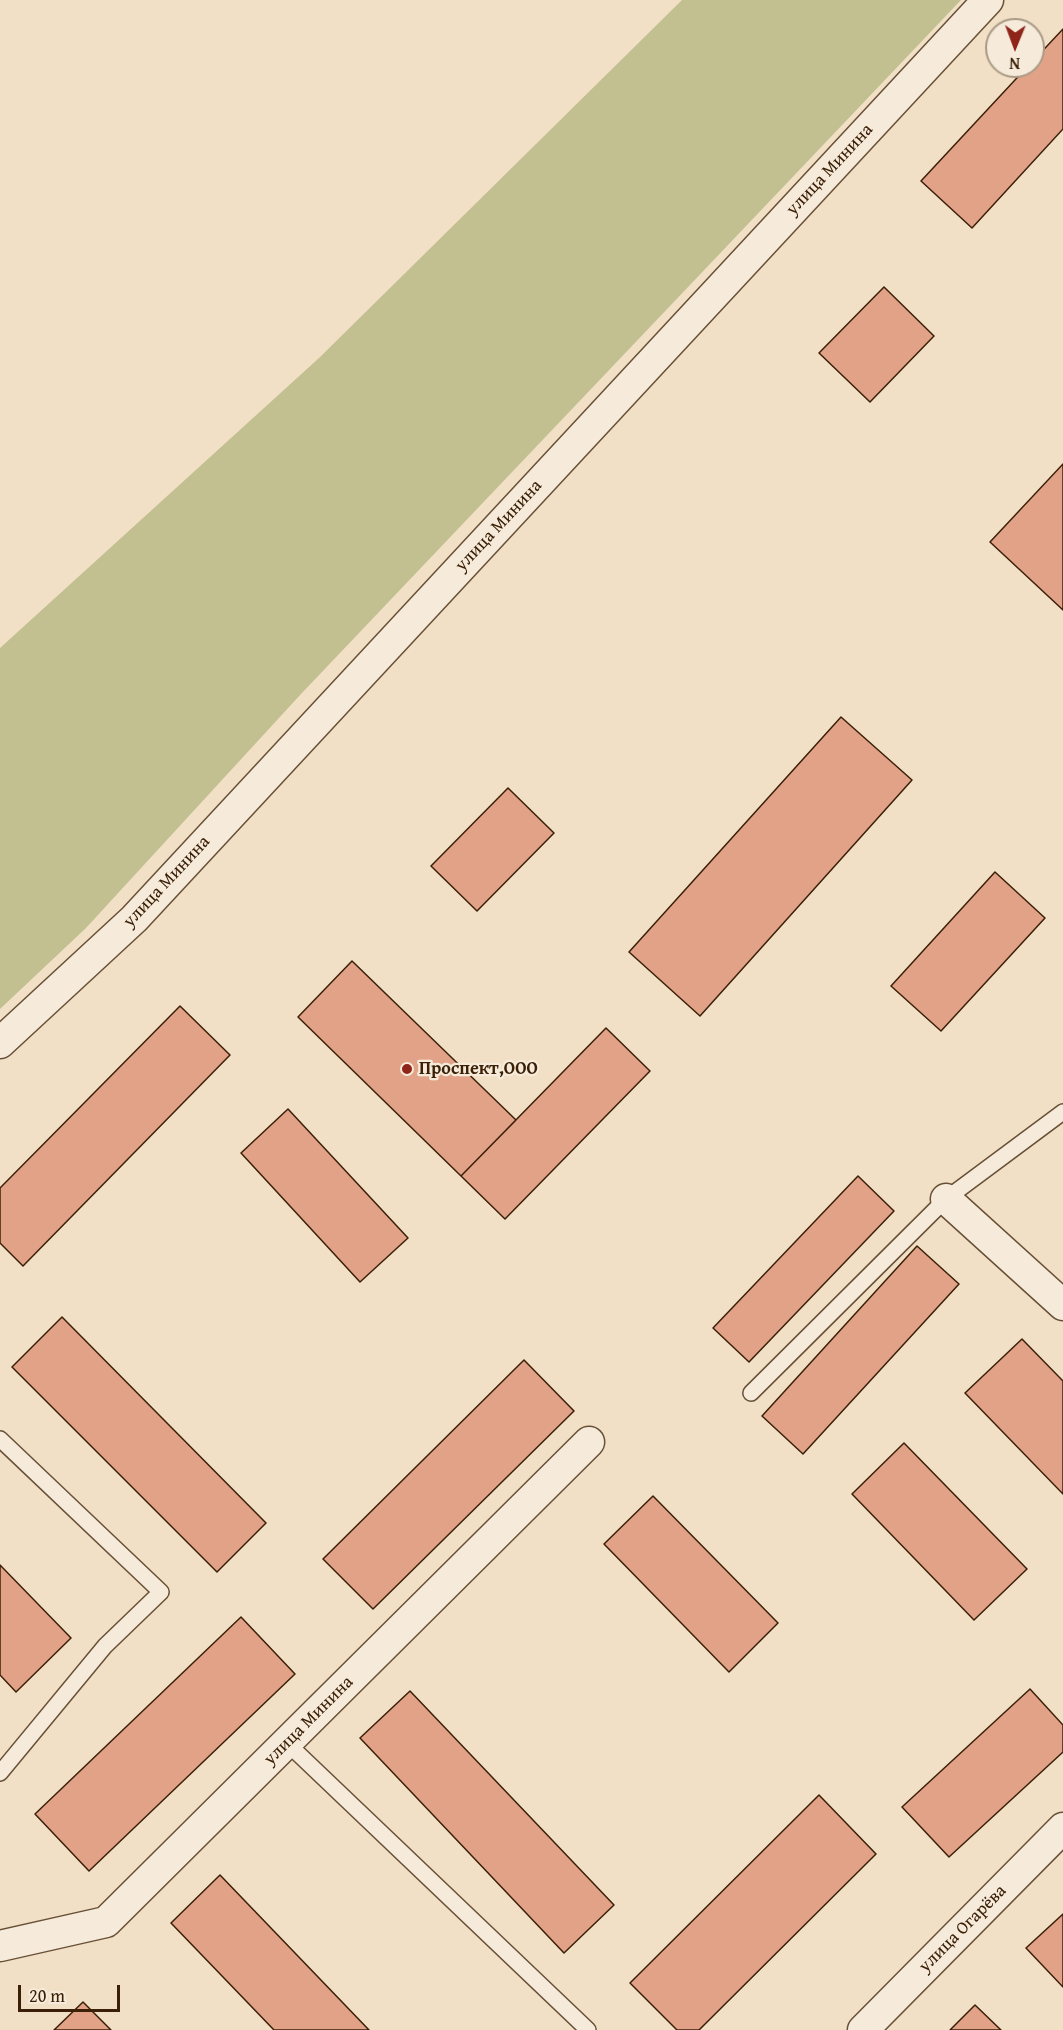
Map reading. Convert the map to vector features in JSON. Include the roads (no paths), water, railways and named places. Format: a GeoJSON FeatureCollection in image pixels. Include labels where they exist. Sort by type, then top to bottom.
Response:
{"type":"FeatureCollection","features":[{"type":"Feature","properties":{"kind":"street","name":"улица Минина"},"geometry":{"type":"LineString","coordinates":[[0,1043],[134,919],[988,0]]}},
{"type":"Feature","properties":{"kind":"street"},"geometry":{"type":"LineString","coordinates":[[946,1200],[1063,1305]]}},
{"type":"Feature","properties":{"kind":"street","name":"улица Минина"},"geometry":{"type":"LineString","coordinates":[[0,1946],[106,1922],[589,1442]]}},
{"type":"Feature","properties":{"kind":"street","name":"улица Огарёва"},"geometry":{"type":"LineString","coordinates":[[864,2030],[1063,1828]]}},
{"type":"Feature","properties":{"kind":"lane"},"geometry":{"type":"LineString","coordinates":[[752,1393],[946,1200],[1063,1112]]}},
{"type":"Feature","properties":{"kind":"lane"},"geometry":{"type":"LineString","coordinates":[[0,1439],[161,1592],[105,1646],[2,1765]]}},
{"type":"Feature","properties":{"kind":"lane"},"geometry":{"type":"LineString","coordinates":[[287,1743],[588,2030]]}},
{"type":"Feature","properties":{"kind":"place","name":"Проспект,ООО"},"geometry":{"type":"Point","coordinates":[407,1069]}}]}
